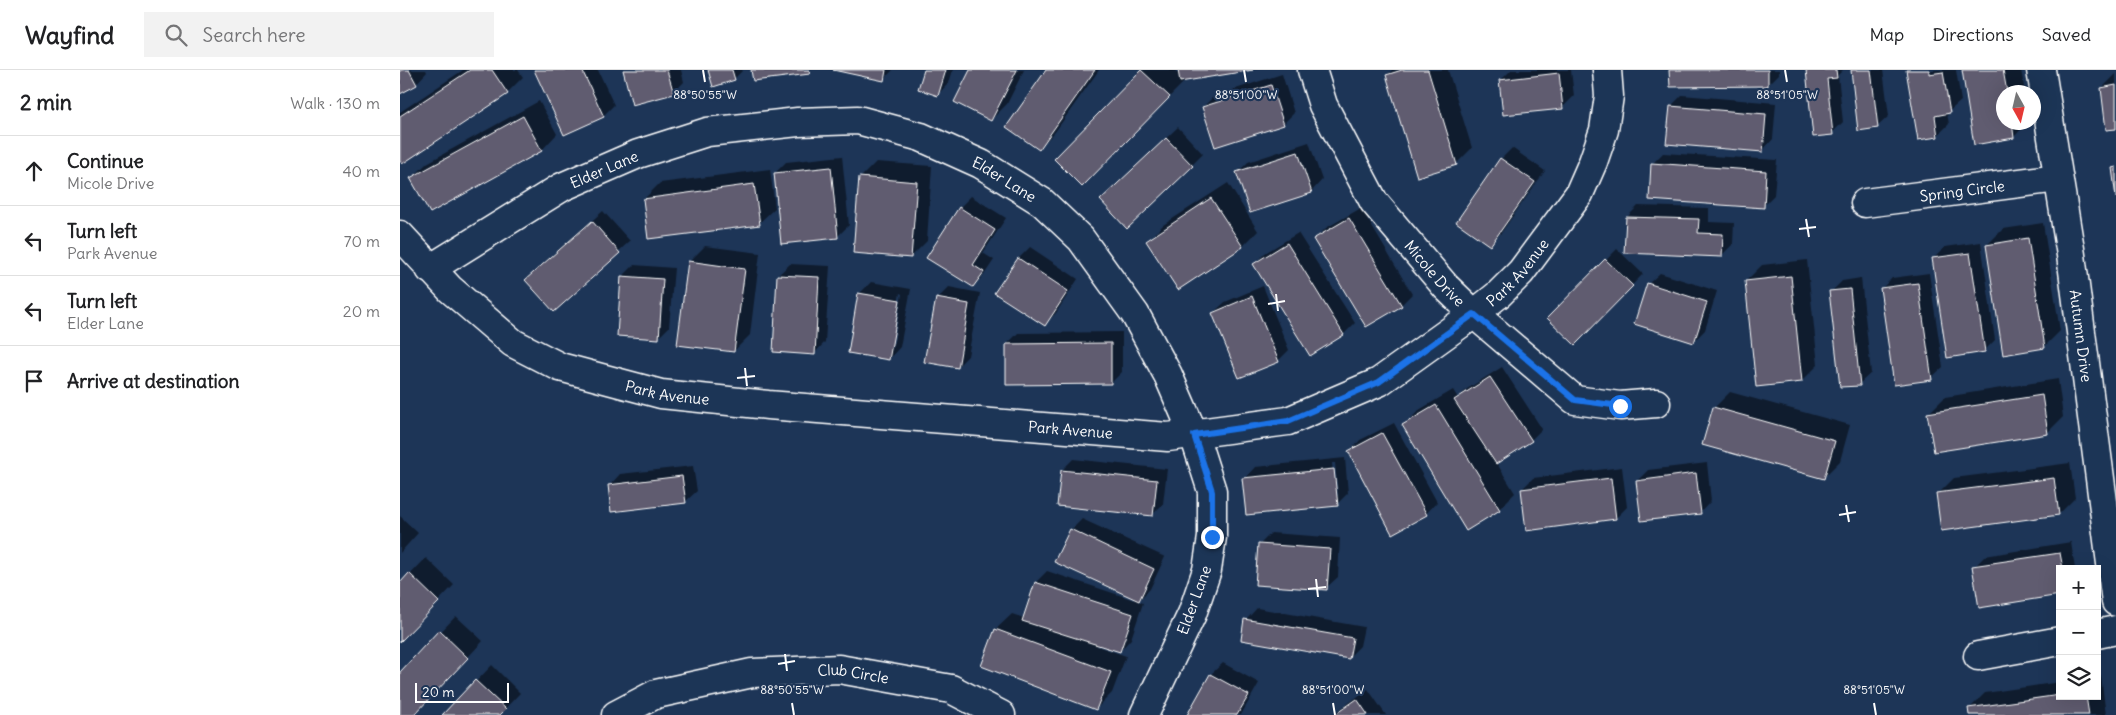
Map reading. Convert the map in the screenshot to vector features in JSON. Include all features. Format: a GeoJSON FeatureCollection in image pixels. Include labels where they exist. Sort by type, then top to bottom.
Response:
{"type":"FeatureCollection","features":[{"type":"Feature","properties":{"kind":"street","name":"Micole Drive"},"geometry":{"type":"LineString","coordinates":[[1312,70],[1323,105],[1374,202],[1446,287],[1474,314],[1575,400],[1620,406],[1656,403]]}},
{"type":"Feature","properties":{"kind":"street","name":"Park Avenue"},"geometry":{"type":"LineString","coordinates":[[400,235],[450,289],[513,343],[560,367],[661,394],[778,406],[1168,437],[1194,435],[1288,421],[1379,382],[1474,314],[1521,272],[1579,194],[1604,130],[1608,96],[1607,70]]}},
{"type":"Feature","properties":{"kind":"street","name":"Autumn Drive"},"geometry":{"type":"LineString","coordinates":[[2041,70],[2071,255],[2116,602]]}},
{"type":"Feature","properties":{"kind":"street","name":"Elder Lane"},"geometry":{"type":"LineString","coordinates":[[430,269],[562,187],[638,154],[707,132],[798,122],[858,120],[921,137],[981,164],[1042,202],[1081,239],[1135,314],[1168,375],[1194,435],[1212,491],[1212,537],[1207,570],[1192,614],[1144,715]]}},
{"type":"Feature","properties":{"kind":"street","name":"Spring Circle"},"geometry":{"type":"LineString","coordinates":[[1865,203],[2058,178]]}},
{"type":"Feature","properties":{"kind":"street"},"geometry":{"type":"LineString","coordinates":[[2101,633],[2116,630]]}},
{"type":"Feature","properties":{"kind":"street"},"geometry":{"type":"LineString","coordinates":[[1978,656],[2056,642]]}},
{"type":"Feature","properties":{"kind":"street","name":"Club Circle"},"geometry":{"type":"LineString","coordinates":[[616,715],[656,694],[752,673],[839,668],[951,689],[1001,715]]}},
{"type":"Feature","properties":{"kind":"building"},"geometry":{"type":"Polygon","coordinates":[[[400,70],[409,70],[417,85],[400,94],[400,70]]]}},
{"type":"Feature","properties":{"kind":"building"},"geometry":{"type":"Polygon","coordinates":[[[470,70],[492,70],[508,94],[402,164],[400,161],[400,116],[470,70]]]}},
{"type":"Feature","properties":{"kind":"building"},"geometry":{"type":"Polygon","coordinates":[[[534,70],[582,70],[604,117],[564,135],[534,70]]]}},
{"type":"Feature","properties":{"kind":"building"},"geometry":{"type":"Polygon","coordinates":[[[623,70],[667,70],[674,94],[632,105],[623,70]]]}},
{"type":"Feature","properties":{"kind":"building"},"geometry":{"type":"Polygon","coordinates":[[[708,70],[732,70],[735,80],[713,87],[708,70]]]}},
{"type":"Feature","properties":{"kind":"building"},"geometry":{"type":"Polygon","coordinates":[[[751,70],[809,70],[810,74],[753,81],[751,70]]]}},
{"type":"Feature","properties":{"kind":"building"},"geometry":{"type":"Polygon","coordinates":[[[833,70],[886,70],[884,81],[833,70]]]}},
{"type":"Feature","properties":{"kind":"building"},"geometry":{"type":"Polygon","coordinates":[[[924,70],[946,70],[938,96],[918,89],[924,70]]]}},
{"type":"Feature","properties":{"kind":"building"},"geometry":{"type":"Polygon","coordinates":[[[970,70],[1017,70],[991,121],[954,102],[970,70]]]}},
{"type":"Feature","properties":{"kind":"building"},"geometry":{"type":"Polygon","coordinates":[[[1046,70],[1095,70],[1039,150],[1006,127],[1046,70]]]}},
{"type":"Feature","properties":{"kind":"building"},"geometry":{"type":"Polygon","coordinates":[[[1141,70],[1170,97],[1082,187],[1054,159],[1141,70]]]}},
{"type":"Feature","properties":{"kind":"building"},"geometry":{"type":"Polygon","coordinates":[[[1178,70],[1253,70],[1180,82],[1178,70]]]}},
{"type":"Feature","properties":{"kind":"building"},"geometry":{"type":"Polygon","coordinates":[[[1402,70],[1428,70],[1457,165],[1417,177],[1386,75],[1402,70]]]}},
{"type":"Feature","properties":{"kind":"building"},"geometry":{"type":"Polygon","coordinates":[[[1669,70],[1768,70],[1768,86],[1670,87],[1669,70]]]}},
{"type":"Feature","properties":{"kind":"building"},"geometry":{"type":"Polygon","coordinates":[[[1806,70],[1836,70],[1837,78],[1827,79],[1833,135],[1813,137],[1806,70]]]}},
{"type":"Feature","properties":{"kind":"building"},"geometry":{"type":"Polygon","coordinates":[[[1851,70],[1871,70],[1878,128],[1858,131],[1851,70]]]}},
{"type":"Feature","properties":{"kind":"building"},"geometry":{"type":"Polygon","coordinates":[[[1906,70],[1929,70],[1929,74],[1943,72],[1950,113],[1935,116],[1938,137],[1918,140],[1906,70]]]}},
{"type":"Feature","properties":{"kind":"building"},"geometry":{"type":"Polygon","coordinates":[[[1962,70],[2003,70],[2006,85],[1996,85],[1996,130],[2013,130],[2014,138],[1974,145],[1962,70]]]}},
{"type":"Feature","properties":{"kind":"building"},"geometry":{"type":"Polygon","coordinates":[[[1559,73],[1563,109],[1503,115],[1499,80],[1559,73]]]}},
{"type":"Feature","properties":{"kind":"building"},"geometry":{"type":"Polygon","coordinates":[[[1271,85],[1284,125],[1215,147],[1202,107],[1271,85]]]}},
{"type":"Feature","properties":{"kind":"building"},"geometry":{"type":"Polygon","coordinates":[[[2116,85],[2116,129],[2106,130],[2101,88],[2116,85]]]}},
{"type":"Feature","properties":{"kind":"building"},"geometry":{"type":"Polygon","coordinates":[[[1670,106],[1766,114],[1763,152],[1666,144],[1670,106]]]}},
{"type":"Feature","properties":{"kind":"building"},"geometry":{"type":"Polygon","coordinates":[[[523,116],[542,151],[430,213],[410,178],[523,116]]]}},
{"type":"Feature","properties":{"kind":"building"},"geometry":{"type":"Polygon","coordinates":[[[1166,138],[1193,166],[1127,229],[1100,200],[1166,138]]]}},
{"type":"Feature","properties":{"kind":"building"},"geometry":{"type":"Polygon","coordinates":[[[1298,152],[1312,193],[1250,213],[1236,172],[1298,152]]]}},
{"type":"Feature","properties":{"kind":"building"},"geometry":{"type":"Polygon","coordinates":[[[1500,158],[1535,182],[1490,246],[1456,222],[1500,158]]]}},
{"type":"Feature","properties":{"kind":"building"},"geometry":{"type":"Polygon","coordinates":[[[1651,163],[1766,171],[1764,208],[1649,200],[1651,163]]]}},
{"type":"Feature","properties":{"kind":"building"},"geometry":{"type":"Polygon","coordinates":[[[831,167],[838,238],[781,244],[774,173],[831,167]]]}},
{"type":"Feature","properties":{"kind":"building"},"geometry":{"type":"Polygon","coordinates":[[[2116,167],[2116,198],[2112,168],[2116,167]]]}},
{"type":"Feature","properties":{"kind":"building"},"geometry":{"type":"Polygon","coordinates":[[[859,177],[917,182],[911,258],[853,253],[859,177]]]}},
{"type":"Feature","properties":{"kind":"building"},"geometry":{"type":"Polygon","coordinates":[[[754,184],[760,225],[648,239],[643,199],[754,184]]]}},
{"type":"Feature","properties":{"kind":"building"},"geometry":{"type":"Polygon","coordinates":[[[1211,198],[1243,247],[1178,290],[1146,241],[1211,198]]]}},
{"type":"Feature","properties":{"kind":"building"},"geometry":{"type":"Polygon","coordinates":[[[959,207],[995,230],[973,265],[984,272],[973,287],[926,258],[959,207]]]}},
{"type":"Feature","properties":{"kind":"building"},"geometry":{"type":"Polygon","coordinates":[[[1626,217],[1699,219],[1698,233],[1723,234],[1722,257],[1624,253],[1626,217]]]}},
{"type":"Feature","properties":{"kind":"building"},"geometry":{"type":"Polygon","coordinates":[[[1349,218],[1402,306],[1366,327],[1313,239],[1349,218]]]}},
{"type":"Feature","properties":{"kind":"building"},"geometry":{"type":"Polygon","coordinates":[[[592,221],[620,253],[554,312],[525,280],[592,221]]]}},
{"type":"Feature","properties":{"kind":"building"},"geometry":{"type":"Polygon","coordinates":[[[2028,238],[2045,348],[2003,355],[1986,245],[2028,238]]]}},
{"type":"Feature","properties":{"kind":"building"},"geometry":{"type":"Polygon","coordinates":[[[1287,243],[1344,335],[1310,356],[1253,264],[1287,243]]]}},
{"type":"Feature","properties":{"kind":"building"},"geometry":{"type":"Polygon","coordinates":[[[1970,253],[1985,352],[1947,358],[1932,258],[1970,253]]]}},
{"type":"Feature","properties":{"kind":"building"},"geometry":{"type":"Polygon","coordinates":[[[1018,258],[1068,291],[1045,326],[994,293],[1018,258]]]}},
{"type":"Feature","properties":{"kind":"building"},"geometry":{"type":"Polygon","coordinates":[[[1605,259],[1633,286],[1575,345],[1547,318],[1605,259]]]}},
{"type":"Feature","properties":{"kind":"building"},"geometry":{"type":"Polygon","coordinates":[[[688,261],[745,269],[734,352],[677,345],[688,261]]]}},
{"type":"Feature","properties":{"kind":"building"},"geometry":{"type":"Polygon","coordinates":[[[777,275],[819,277],[815,355],[773,352],[777,275]]]}},
{"type":"Feature","properties":{"kind":"building"},"geometry":{"type":"Polygon","coordinates":[[[621,276],[663,279],[659,339],[617,336],[621,276]]]}},
{"type":"Feature","properties":{"kind":"building"},"geometry":{"type":"Polygon","coordinates":[[[1791,276],[1802,382],[1756,387],[1745,281],[1791,276]]]}},
{"type":"Feature","properties":{"kind":"building"},"geometry":{"type":"Polygon","coordinates":[[[1647,283],[1707,302],[1694,343],[1634,324],[1647,283]]]}},
{"type":"Feature","properties":{"kind":"building"},"geometry":{"type":"Polygon","coordinates":[[[1918,283],[1932,380],[1894,385],[1880,288],[1918,283]]]}},
{"type":"Feature","properties":{"kind":"building"},"geometry":{"type":"Polygon","coordinates":[[[1850,289],[1860,386],[1840,387],[1829,291],[1850,289]]]}},
{"type":"Feature","properties":{"kind":"building"},"geometry":{"type":"Polygon","coordinates":[[[858,293],[900,300],[889,360],[848,353],[858,293]]]}},
{"type":"Feature","properties":{"kind":"building"},"geometry":{"type":"Polygon","coordinates":[[[1252,296],[1279,362],[1239,378],[1212,313],[1252,296]]]}},
{"type":"Feature","properties":{"kind":"building"},"geometry":{"type":"Polygon","coordinates":[[[936,298],[969,304],[958,368],[924,362],[936,298]]]}},
{"type":"Feature","properties":{"kind":"building"},"geometry":{"type":"Polygon","coordinates":[[[1111,343],[1111,384],[1006,385],[1006,344],[1111,343]]]}},
{"type":"Feature","properties":{"kind":"building"},"geometry":{"type":"Polygon","coordinates":[[[1490,377],[1532,441],[1496,464],[1454,400],[1490,377]]]}},
{"type":"Feature","properties":{"kind":"building"},"geometry":{"type":"Polygon","coordinates":[[[2042,395],[2048,434],[1934,452],[1927,413],[2042,395]]]}},
{"type":"Feature","properties":{"kind":"building"},"geometry":{"type":"Polygon","coordinates":[[[1436,405],[1500,510],[1466,531],[1402,425],[1436,405]]]}},
{"type":"Feature","properties":{"kind":"building"},"geometry":{"type":"Polygon","coordinates":[[[1713,407],[1835,441],[1824,479],[1702,445],[1713,407]]]}},
{"type":"Feature","properties":{"kind":"building"},"geometry":{"type":"Polygon","coordinates":[[[1382,433],[1427,515],[1392,534],[1348,451],[1382,433]]]}},
{"type":"Feature","properties":{"kind":"building"},"geometry":{"type":"Polygon","coordinates":[[[1334,469],[1338,506],[1246,515],[1242,478],[1334,469]]]}},
{"type":"Feature","properties":{"kind":"building"},"geometry":{"type":"Polygon","coordinates":[[[1061,470],[1157,480],[1153,516],[1057,506],[1061,470]]]}},
{"type":"Feature","properties":{"kind":"building"},"geometry":{"type":"Polygon","coordinates":[[[1696,473],[1701,514],[1641,521],[1636,481],[1696,473]]]}},
{"type":"Feature","properties":{"kind":"building"},"geometry":{"type":"Polygon","coordinates":[[[682,476],[686,503],[611,512],[608,485],[682,476]]]}},
{"type":"Feature","properties":{"kind":"building"},"geometry":{"type":"Polygon","coordinates":[[[1611,478],[1616,519],[1526,531],[1521,489],[1611,478]]]}},
{"type":"Feature","properties":{"kind":"building"},"geometry":{"type":"Polygon","coordinates":[[[2054,478],[2059,515],[1941,531],[1936,493],[2054,478]]]}},
{"type":"Feature","properties":{"kind":"building"},"geometry":{"type":"Polygon","coordinates":[[[1070,529],[1154,569],[1139,601],[1054,562],[1070,529]]]}},
{"type":"Feature","properties":{"kind":"building"},"geometry":{"type":"Polygon","coordinates":[[[1258,544],[1330,549],[1327,590],[1255,585],[1258,544]]]}},
{"type":"Feature","properties":{"kind":"building"},"geometry":{"type":"Polygon","coordinates":[[[2060,553],[2062,565],[2056,565],[2056,596],[1979,608],[1972,566],[2060,553]]]}},
{"type":"Feature","properties":{"kind":"building"},"geometry":{"type":"Polygon","coordinates":[[[409,573],[439,602],[400,642],[400,583],[409,573]]]}},
{"type":"Feature","properties":{"kind":"building"},"geometry":{"type":"Polygon","coordinates":[[[1035,582],[1133,614],[1120,652],[1022,621],[1035,582]]]}},
{"type":"Feature","properties":{"kind":"building"},"geometry":{"type":"Polygon","coordinates":[[[1244,619],[1353,638],[1349,659],[1241,640],[1244,619]]]}},
{"type":"Feature","properties":{"kind":"building"},"geometry":{"type":"Polygon","coordinates":[[[995,629],[1111,672],[1096,710],[981,666],[995,629]]]}},
{"type":"Feature","properties":{"kind":"building"},"geometry":{"type":"Polygon","coordinates":[[[439,630],[468,658],[414,715],[400,715],[400,672],[439,630]]]}},
{"type":"Feature","properties":{"kind":"building"},"geometry":{"type":"Polygon","coordinates":[[[1210,674],[1249,695],[1237,715],[1187,715],[1210,674]]]}},
{"type":"Feature","properties":{"kind":"building"},"geometry":{"type":"Polygon","coordinates":[[[475,680],[506,709],[500,715],[442,715],[475,680]]]}},
{"type":"Feature","properties":{"kind":"building"},"geometry":{"type":"Polygon","coordinates":[[[2056,696],[2056,700],[2087,700],[2089,715],[1969,715],[1968,708],[2056,696]]]}},
{"type":"Feature","properties":{"kind":"building"},"geometry":{"type":"Polygon","coordinates":[[[1357,699],[1368,715],[1334,715],[1357,699]]]}},
{"type":"Feature","properties":{"kind":"route"},"geometry":{"type":"LineString","coordinates":[[1212,537],[1212,491],[1194,435],[1288,421],[1379,382],[1474,314],[1575,400],[1620,406]]}}]}
